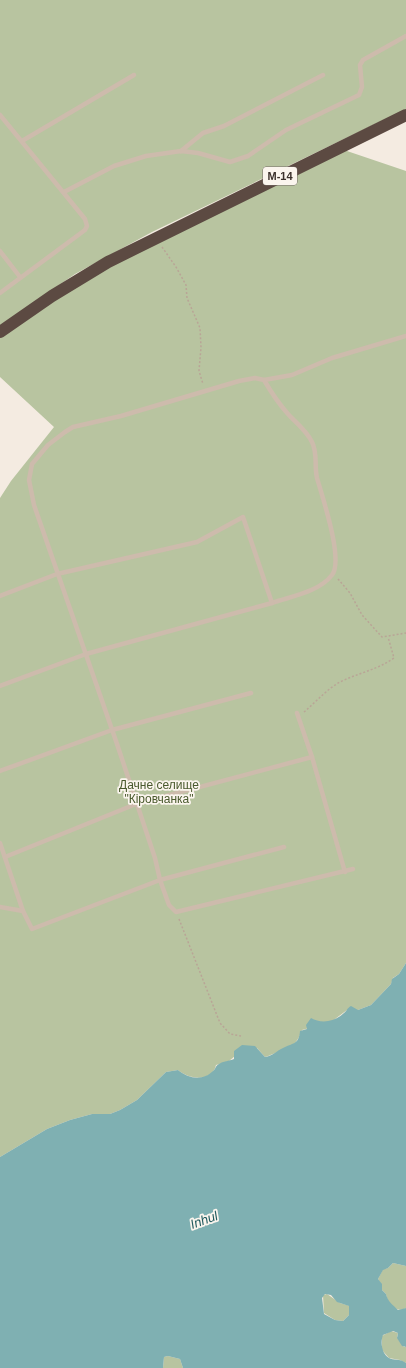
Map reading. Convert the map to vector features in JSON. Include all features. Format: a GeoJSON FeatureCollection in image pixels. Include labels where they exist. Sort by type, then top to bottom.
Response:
{"type":"FeatureCollection","features":[{"type":"Feature","properties":{"kind":"highway","name":"М-14"},"geometry":{"type":"LineString","coordinates":[[0,332],[78,279],[155,238],[406,115]]}},
{"type":"Feature","properties":{"kind":"lane"},"geometry":{"type":"LineString","coordinates":[[64,192],[114,166],[146,156],[181,151],[198,153],[230,162],[248,156],[286,130],[359,95],[362,87],[360,65],[363,60],[406,36]]}},
{"type":"Feature","properties":{"kind":"lane"},"geometry":{"type":"LineString","coordinates":[[22,141],[134,75]]}},
{"type":"Feature","properties":{"kind":"lane"},"geometry":{"type":"LineString","coordinates":[[181,151],[202,133],[224,126],[324,75]]}},
{"type":"Feature","properties":{"kind":"lane"},"geometry":{"type":"LineString","coordinates":[[0,115],[64,192],[85,219],[87,226],[85,230],[0,293]]}},
{"type":"Feature","properties":{"kind":"lane"},"geometry":{"type":"LineString","coordinates":[[0,250],[20,277]]}},
{"type":"Feature","properties":{"kind":"lane"},"geometry":{"type":"LineString","coordinates":[[352,869],[346,872],[176,912],[169,905],[160,880],[155,858],[86,654],[57,574],[30,491],[30,471],[37,457],[48,445],[73,427],[122,416],[205,390],[243,380],[255,378],[264,380],[304,372],[332,358],[406,336]]}},
{"type":"Feature","properties":{"kind":"lane"},"geometry":{"type":"LineString","coordinates":[[0,686],[86,654],[272,603],[318,586],[334,573],[336,560],[333,538],[317,476],[315,450],[303,428],[289,415],[264,380]]}},
{"type":"Feature","properties":{"kind":"lane"},"geometry":{"type":"LineString","coordinates":[[0,596],[57,574],[198,542],[243,517],[272,603]]}},
{"type":"Feature","properties":{"kind":"lane"},"geometry":{"type":"LineString","coordinates":[[0,771],[112,730],[251,693]]}},
{"type":"Feature","properties":{"kind":"lane"},"geometry":{"type":"LineString","coordinates":[[298,715],[346,872]]}},
{"type":"Feature","properties":{"kind":"lane"},"geometry":{"type":"LineString","coordinates":[[5,857],[136,804],[312,757]]}},
{"type":"Feature","properties":{"kind":"lane"},"geometry":{"type":"LineString","coordinates":[[0,843],[23,911],[32,929],[160,880],[284,847]]}},
{"type":"Feature","properties":{"kind":"lane"},"geometry":{"type":"LineString","coordinates":[[0,907],[23,911]]}},
{"type":"Feature","properties":{"kind":"path"},"geometry":{"type":"LineString","coordinates":[[155,238],[176,267],[186,285],[187,298],[200,328],[201,347],[199,371],[205,390]]}},
{"type":"Feature","properties":{"kind":"path"},"geometry":{"type":"LineString","coordinates":[[334,573],[350,593],[362,615],[382,638],[406,633]]}},
{"type":"Feature","properties":{"kind":"path"},"geometry":{"type":"LineString","coordinates":[[298,715],[339,683],[360,673],[382,666],[394,658],[388,637]]}},
{"type":"Feature","properties":{"kind":"path"},"geometry":{"type":"LineString","coordinates":[[176,912],[220,1023],[230,1034],[241,1036]]}},
{"type":"Feature","properties":{"kind":"green space"},"geometry":{"type":"Polygon","coordinates":[[[0,0],[406,0],[406,109],[152,232],[75,274],[0,326],[0,0]]]}},
{"type":"Feature","properties":{"kind":"green space","name":"Дачне селище \"Кіровчанка\""},"geometry":{"type":"Polygon","coordinates":[[[344,150],[406,171],[406,963],[399,974],[393,978],[391,984],[371,1005],[358,1010],[347,1010],[331,1022],[302,1030],[294,1044],[265,1057],[257,1048],[235,1056],[229,1061],[216,1065],[214,1071],[205,1077],[199,1078],[188,1076],[178,1070],[166,1072],[137,1100],[120,1110],[110,1114],[92,1114],[70,1120],[47,1129],[0,1157],[0,498],[11,481],[54,427],[0,377],[0,337],[55,299],[111,266],[344,150]]]}},
{"type":"Feature","properties":{"kind":"green space"},"geometry":{"type":"Polygon","coordinates":[[[393,1263],[406,1266],[406,1308],[399,1310],[390,1304],[378,1279],[383,1269],[388,1268],[393,1263]]]}},
{"type":"Feature","properties":{"kind":"green space"},"geometry":{"type":"Polygon","coordinates":[[[327,1294],[340,1303],[350,1306],[349,1315],[343,1321],[335,1320],[324,1313],[323,1295],[327,1294]]]}},
{"type":"Feature","properties":{"kind":"green space"},"geometry":{"type":"Polygon","coordinates":[[[391,1331],[398,1333],[397,1337],[404,1347],[406,1347],[406,1363],[389,1358],[382,1350],[382,1336],[391,1331]]]}},
{"type":"Feature","properties":{"kind":"green space"},"geometry":{"type":"Polygon","coordinates":[[[168,1356],[180,1359],[183,1368],[163,1368],[164,1357],[168,1356]]]}},
{"type":"Feature","properties":{"kind":"water","name":"Inhul"},"geometry":{"type":"Polygon","coordinates":[[[406,963],[406,1266],[393,1263],[388,1268],[383,1270],[378,1279],[382,1284],[382,1290],[392,1304],[398,1310],[406,1308],[406,1347],[402,1346],[397,1338],[398,1333],[393,1331],[383,1335],[382,1348],[385,1354],[391,1359],[404,1361],[406,1363],[406,1368],[183,1368],[180,1359],[168,1356],[164,1357],[163,1368],[0,1368],[0,1157],[47,1129],[70,1120],[92,1114],[110,1114],[120,1110],[137,1100],[166,1072],[178,1070],[191,1077],[196,1078],[205,1076],[221,1063],[234,1059],[234,1051],[242,1045],[255,1046],[265,1057],[270,1056],[297,1041],[300,1031],[307,1029],[306,1025],[311,1018],[319,1021],[328,1021],[340,1016],[351,1006],[358,1010],[371,1005],[391,984],[392,979],[399,974],[406,963]],[[325,1294],[322,1298],[324,1314],[335,1320],[343,1321],[349,1315],[349,1306],[337,1302],[331,1295],[325,1294]]]}}]}
